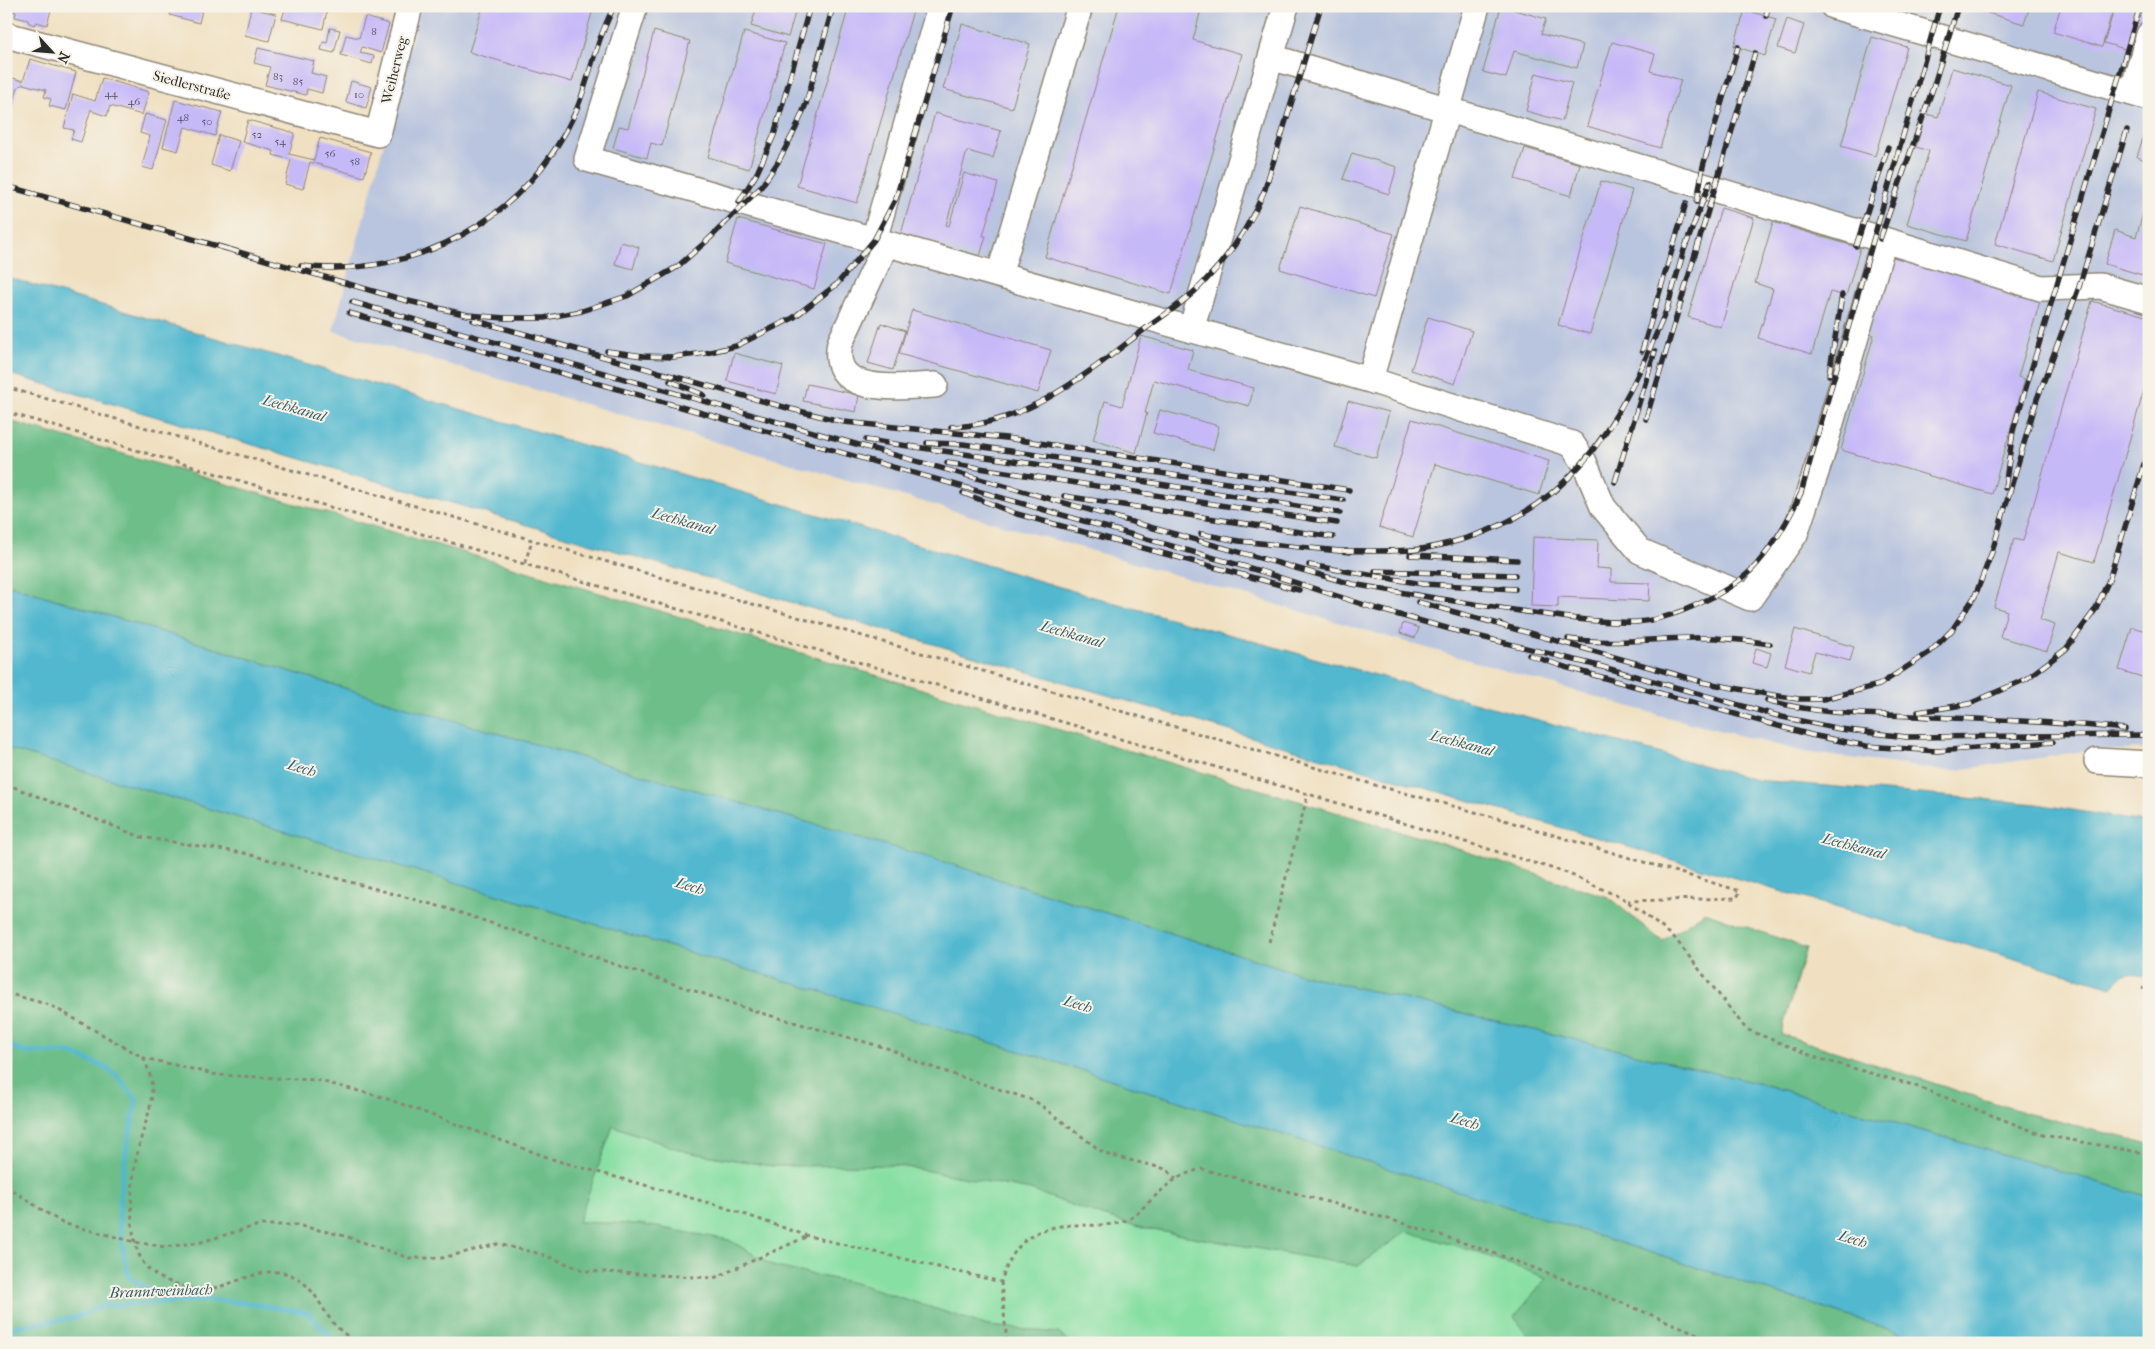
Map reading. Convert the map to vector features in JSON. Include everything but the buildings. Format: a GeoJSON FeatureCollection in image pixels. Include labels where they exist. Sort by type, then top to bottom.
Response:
{"type":"FeatureCollection","features":[{"type":"Feature","properties":{"kind":"street","name":"Weiherweg"},"geometry":{"type":"LineString","coordinates":[[378,134],[410,6]]}},
{"type":"Feature","properties":{"kind":"street"},"geometry":{"type":"LineString","coordinates":[[635,6],[587,159],[1370,380],[1572,444],[1584,462],[1604,507],[1640,551],[1750,598],[1795,534],[1822,457],[1884,240]]}},
{"type":"Feature","properties":{"kind":"street"},"geometry":{"type":"LineString","coordinates":[[935,385],[878,388],[861,383],[840,365],[837,356],[840,343],[880,242],[940,6]]}},
{"type":"Feature","properties":{"kind":"street"},"geometry":{"type":"LineString","coordinates":[[999,275],[1080,6]]}},
{"type":"Feature","properties":{"kind":"street"},"geometry":{"type":"LineString","coordinates":[[1191,330],[1286,6]]}},
{"type":"Feature","properties":{"kind":"street"},"geometry":{"type":"LineString","coordinates":[[1370,380],[1477,6]]}},
{"type":"Feature","properties":{"kind":"street"},"geometry":{"type":"LineString","coordinates":[[1844,8],[2140,96],[2149,35]]}},
{"type":"Feature","properties":{"kind":"street","name":"Siedlerstraße"},"geometry":{"type":"LineString","coordinates":[[6,35],[378,134]]}},
{"type":"Feature","properties":{"kind":"street"},"geometry":{"type":"LineString","coordinates":[[1272,57],[1447,108],[2041,288],[2100,286],[2149,300]]}},
{"type":"Feature","properties":{"kind":"street"},"geometry":{"type":"LineString","coordinates":[[2097,761],[2149,764]]}},
{"type":"Feature","properties":{"kind":"path"},"geometry":{"type":"LineString","coordinates":[[6,387],[1375,785],[1497,818],[1740,891],[1737,898],[1628,901]]}},
{"type":"Feature","properties":{"kind":"path"},"geometry":{"type":"LineString","coordinates":[[6,412],[1308,794],[1567,873],[1628,901],[1673,936],[1746,1029],[1817,1058],[1913,1085],[2043,1135],[2149,1154]]}},
{"type":"Feature","properties":{"kind":"path"},"geometry":{"type":"LineString","coordinates":[[525,563],[532,540]]}},
{"type":"Feature","properties":{"kind":"path"},"geometry":{"type":"LineString","coordinates":[[6,784],[140,837],[244,853],[449,909],[761,1013],[890,1049],[919,1063],[1035,1101],[1105,1154],[1166,1169],[1176,1179]]}},
{"type":"Feature","properties":{"kind":"path"},"geometry":{"type":"LineString","coordinates":[[1269,942],[1308,794]]}},
{"type":"Feature","properties":{"kind":"path"},"geometry":{"type":"LineString","coordinates":[[2142,988],[2149,990]]}},
{"type":"Feature","properties":{"kind":"path"},"geometry":{"type":"LineString","coordinates":[[6,993],[50,1005],[144,1058],[218,1075],[316,1080],[382,1097],[558,1160],[720,1206],[808,1236],[1001,1282]]}},
{"type":"Feature","properties":{"kind":"path"},"geometry":{"type":"LineString","coordinates":[[144,1058],[152,1080],[150,1107],[138,1148],[132,1198],[132,1223],[135,1242],[145,1265],[164,1280],[195,1290],[219,1287],[246,1277],[274,1271],[297,1277],[313,1290],[332,1322],[356,1343]]}},
{"type":"Feature","properties":{"kind":"path"},"geometry":{"type":"LineString","coordinates":[[1007,1343],[1001,1282],[1007,1263],[1021,1242],[1045,1228],[1073,1225],[1102,1226],[1131,1218],[1184,1173],[1202,1169],[1357,1210],[1449,1238],[1550,1273],[1693,1332],[1715,1343]]}},
{"type":"Feature","properties":{"kind":"path"},"geometry":{"type":"LineString","coordinates":[[6,1186],[62,1223],[135,1242],[165,1247],[201,1242],[259,1225],[298,1225],[346,1236],[408,1258],[442,1258],[498,1244],[542,1254],[586,1271],[714,1278],[808,1236]]}},
{"type":"Feature","properties":{"kind":"shaded area"},"geometry":{"type":"Polygon","coordinates":[[[421,6],[2149,6],[2149,749],[2085,751],[1950,771],[1804,752],[1662,716],[333,331],[421,6]]]}},
{"type":"Feature","properties":{"kind":"green space"},"geometry":{"type":"Polygon","coordinates":[[[6,420],[472,555],[1436,842],[1608,897],[1662,941],[1705,912],[1806,948],[1781,1034],[2026,1113],[2149,1144],[2149,1197],[1769,1086],[1304,975],[928,857],[396,704],[6,584],[6,420]]]}},
{"type":"Feature","properties":{"kind":"green space"},"geometry":{"type":"Polygon","coordinates":[[[6,748],[1066,1065],[1932,1343],[1535,1343],[1514,1317],[1547,1278],[1471,1250],[1406,1231],[1358,1266],[1142,1228],[1093,1213],[1031,1190],[973,1179],[895,1165],[772,1166],[687,1152],[613,1126],[578,1222],[639,1224],[729,1240],[775,1267],[859,1284],[988,1326],[1058,1333],[1071,1343],[6,1343],[6,748]]]}},
{"type":"Feature","properties":{"kind":"green space"},"geometry":{"type":"Polygon","coordinates":[[[613,1126],[687,1152],[772,1166],[895,1165],[973,1179],[1031,1190],[1093,1213],[1142,1228],[1358,1266],[1406,1231],[1471,1250],[1548,1278],[1514,1317],[1535,1343],[1071,1343],[1058,1333],[988,1326],[859,1284],[775,1267],[729,1240],[639,1224],[577,1222],[613,1126]]]}},
{"type":"Feature","properties":{"kind":"water","name":"Lechkanal"},"geometry":{"type":"Polygon","coordinates":[[[6,277],[614,454],[1097,598],[1756,780],[2037,804],[2149,823],[2149,977],[2128,974],[2119,978],[2112,987],[1585,835],[6,373],[6,277]]]}},
{"type":"Feature","properties":{"kind":"water","name":"Lech"},"geometry":{"type":"Polygon","coordinates":[[[6,584],[396,704],[928,857],[1304,975],[1769,1086],[2149,1197],[2149,1343],[1932,1343],[1066,1065],[6,748],[6,584]]]}},
{"type":"Feature","properties":{"kind":"waterway"},"geometry":{"type":"LineString","coordinates":[[6,1044],[24,1052],[70,1053],[105,1067],[119,1078],[137,1100],[127,1148],[120,1198],[121,1242],[129,1277],[169,1303]]}},
{"type":"Feature","properties":{"kind":"waterway","name":"Branntweinbach"},"geometry":{"type":"LineString","coordinates":[[6,1330],[20,1326],[74,1318],[102,1306],[209,1300],[248,1303],[308,1313],[337,1343]]}},
{"type":"Feature","properties":{"kind":"railway"},"geometry":{"type":"LineString","coordinates":[[301,266],[344,268],[385,263],[425,252],[463,234],[497,212],[528,184],[554,151],[579,105],[600,40],[614,6]]}},
{"type":"Feature","properties":{"kind":"railway"},"geometry":{"type":"LineString","coordinates":[[739,202],[757,173],[774,135],[810,6]]}},
{"type":"Feature","properties":{"kind":"railway"},"geometry":{"type":"LineString","coordinates":[[228,249],[404,300],[468,315],[505,318],[544,318],[582,311],[627,296],[677,267],[709,239],[761,187],[778,162],[806,104],[833,6]]}},
{"type":"Feature","properties":{"kind":"railway"},"geometry":{"type":"LineString","coordinates":[[607,351],[643,356],[673,357],[706,353],[736,346],[793,318],[837,284],[874,240],[896,198],[953,6]]}},
{"type":"Feature","properties":{"kind":"railway"},"geometry":{"type":"LineString","coordinates":[[951,427],[979,424],[1005,417],[1031,407],[1055,394],[1079,379],[1184,301],[1214,271],[1232,249],[1247,226],[1265,189],[1321,6]]}},
{"type":"Feature","properties":{"kind":"railway"},"geometry":{"type":"LineString","coordinates":[[1748,10],[1750,6]]}},
{"type":"Feature","properties":{"kind":"railway"},"geometry":{"type":"LineString","coordinates":[[1766,16],[1768,6]]}},
{"type":"Feature","properties":{"kind":"railway"},"geometry":{"type":"LineString","coordinates":[[352,302],[1352,584],[1457,602],[1578,619],[1608,622],[1652,620],[1685,610],[1702,602],[1718,594],[1746,574],[1764,556],[1776,539],[1801,493],[1940,6]]}},
{"type":"Feature","properties":{"kind":"railway"},"geometry":{"type":"LineString","coordinates":[[1880,239],[1933,88],[1958,6]]}},
{"type":"Feature","properties":{"kind":"railway"},"geometry":{"type":"LineString","coordinates":[[2005,488],[2013,431],[2140,6]]}},
{"type":"Feature","properties":{"kind":"railway"},"geometry":{"type":"LineString","coordinates":[[1697,202],[1703,166],[1738,47]]}},
{"type":"Feature","properties":{"kind":"railway"},"geometry":{"type":"LineString","coordinates":[[1646,419],[1755,53]]}},
{"type":"Feature","properties":{"kind":"railway"},"geometry":{"type":"LineString","coordinates":[[1701,682],[1799,699],[1823,699],[1879,685],[1930,652],[1952,630],[1975,596],[1992,552],[2037,399],[2079,287],[2127,130]]}},
{"type":"Feature","properties":{"kind":"railway"},"geometry":{"type":"LineString","coordinates":[[1856,246],[1888,147]]}},
{"type":"Feature","properties":{"kind":"railway"},"geometry":{"type":"LineString","coordinates":[[1666,312],[1684,250],[1710,182]]}},
{"type":"Feature","properties":{"kind":"railway"},"geometry":{"type":"LineString","coordinates":[[6,186],[235,251]]}},
{"type":"Feature","properties":{"kind":"railway"},"geometry":{"type":"LineString","coordinates":[[1642,351],[1686,203]]}},
{"type":"Feature","properties":{"kind":"railway"},"geometry":{"type":"LineString","coordinates":[[1829,375],[1842,295]]}},
{"type":"Feature","properties":{"kind":"railway"},"geometry":{"type":"LineString","coordinates":[[1343,551],[1417,550],[1476,535],[1518,516],[1553,492],[1582,463],[1607,430],[1629,392],[1668,306]]}},
{"type":"Feature","properties":{"kind":"railway"},"geometry":{"type":"LineString","coordinates":[[349,313],[1260,571],[1374,608],[1457,631],[1599,666],[1782,717],[1840,729],[1906,737],[2149,735]]}},
{"type":"Feature","properties":{"kind":"railway"},"geometry":{"type":"LineString","coordinates":[[473,320],[543,339]]}},
{"type":"Feature","properties":{"kind":"railway"},"geometry":{"type":"LineString","coordinates":[[536,338],[844,422],[1006,438],[1349,490]]}},
{"type":"Feature","properties":{"kind":"railway"},"geometry":{"type":"LineString","coordinates":[[1615,482],[1655,351]]}},
{"type":"Feature","properties":{"kind":"railway"},"geometry":{"type":"LineString","coordinates":[[670,381],[704,395]]}},
{"type":"Feature","properties":{"kind":"railway"},"geometry":{"type":"LineString","coordinates":[[866,440],[1035,464],[1340,513]]}},
{"type":"Feature","properties":{"kind":"railway"},"geometry":{"type":"LineString","coordinates":[[927,443],[963,444],[1343,500]]}},
{"type":"Feature","properties":{"kind":"railway"},"geometry":{"type":"LineString","coordinates":[[1918,712],[1969,704],[2026,679],[2066,649],[2095,610],[2109,580],[2147,454]]}},
{"type":"Feature","properties":{"kind":"railway"},"geometry":{"type":"LineString","coordinates":[[947,463],[1337,523]]}},
{"type":"Feature","properties":{"kind":"railway"},"geometry":{"type":"LineString","coordinates":[[963,493],[1017,514],[1299,590]]}},
{"type":"Feature","properties":{"kind":"railway"},"geometry":{"type":"LineString","coordinates":[[1064,496],[1333,537]]}},
{"type":"Feature","properties":{"kind":"railway"},"geometry":{"type":"LineString","coordinates":[[1201,534],[1239,541],[1350,552]]}},
{"type":"Feature","properties":{"kind":"railway"},"geometry":{"type":"LineString","coordinates":[[1410,555],[1517,560]]}},
{"type":"Feature","properties":{"kind":"railway"},"geometry":{"type":"LineString","coordinates":[[1309,565],[1423,584],[1515,589]]}},
{"type":"Feature","properties":{"kind":"railway"},"geometry":{"type":"LineString","coordinates":[[1375,571],[1515,575]]}},
{"type":"Feature","properties":{"kind":"railway"},"geometry":{"type":"LineString","coordinates":[[1418,602],[1502,625]]}},
{"type":"Feature","properties":{"kind":"railway"},"geometry":{"type":"LineString","coordinates":[[1497,624],[1706,683]]}},
{"type":"Feature","properties":{"kind":"railway"},"geometry":{"type":"LineString","coordinates":[[1568,639],[1605,642],[1716,638],[1770,644]]}},
{"type":"Feature","properties":{"kind":"railway"},"geometry":{"type":"LineString","coordinates":[[1529,655],[1565,667],[1811,735],[1866,746],[1937,751],[2053,742]]}},
{"type":"Feature","properties":{"kind":"railway"},"geometry":{"type":"LineString","coordinates":[[1767,700],[1785,705],[1839,713],[2046,722],[2125,729]]}}]}
